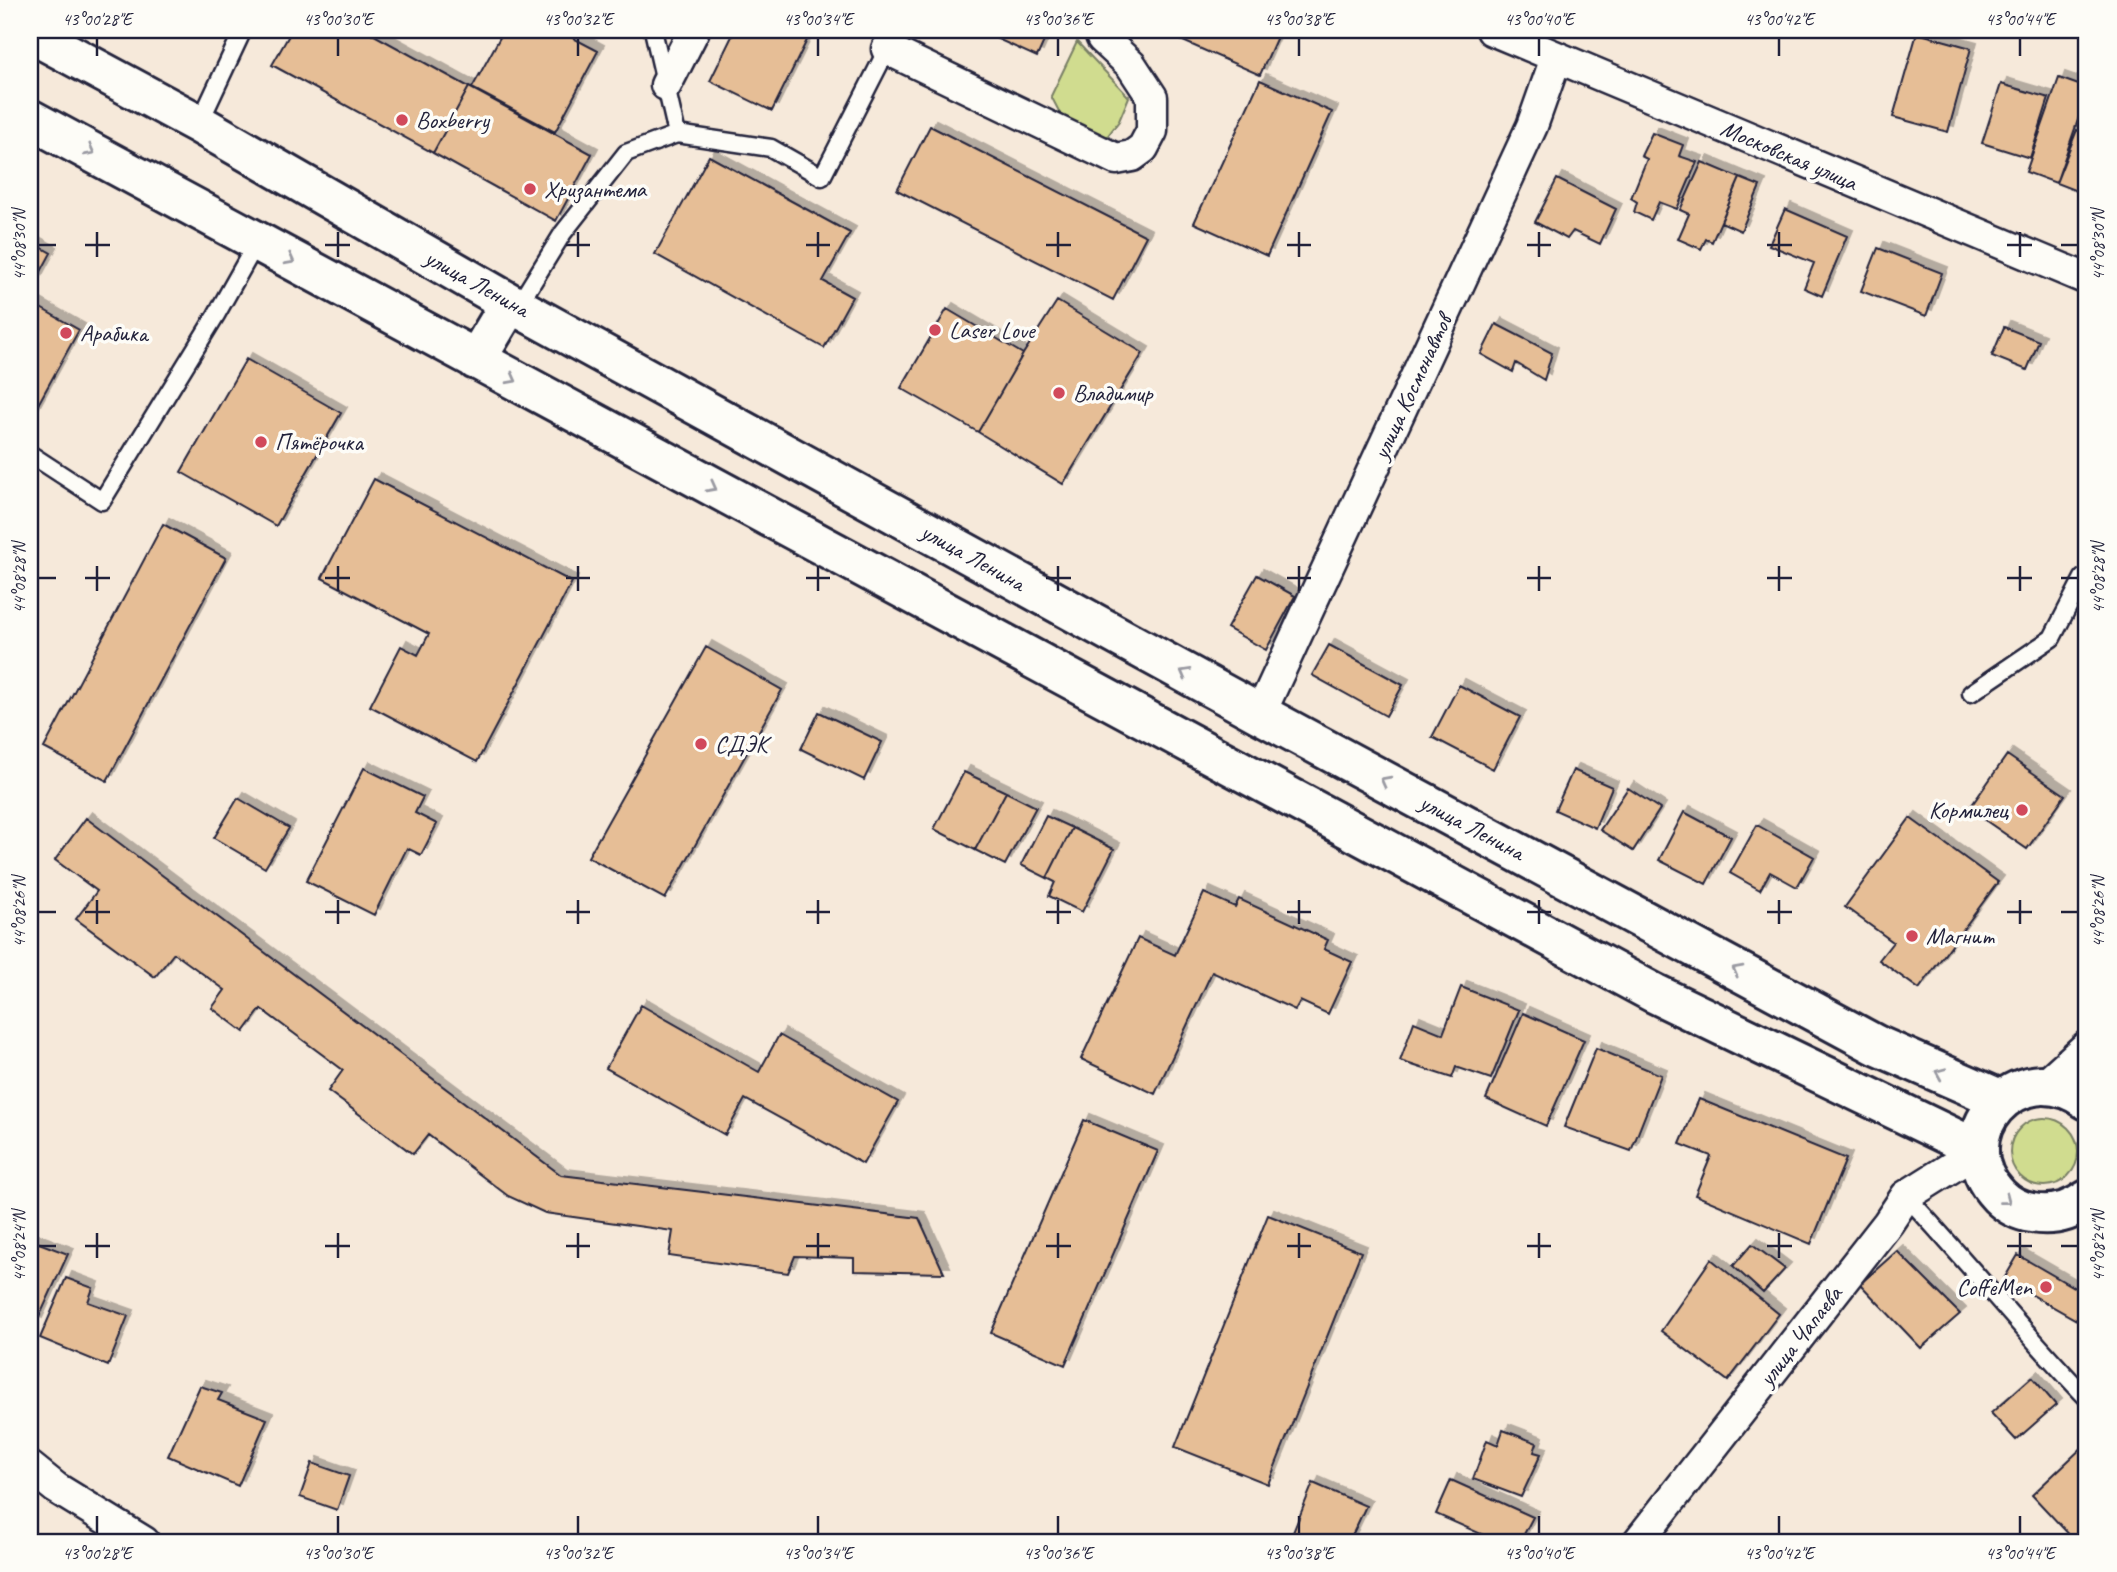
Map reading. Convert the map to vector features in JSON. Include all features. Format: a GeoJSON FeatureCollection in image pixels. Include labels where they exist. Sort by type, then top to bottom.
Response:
{"type":"FeatureCollection","features":[{"type":"Feature","properties":{"kind":"main road","name":"улица Ленина"},"geometry":{"type":"LineString","coordinates":[[30,33],[199,124],[514,305],[1260,714],[1876,1045],[2002,1100]]}},
{"type":"Feature","properties":{"kind":"main road"},"geometry":{"type":"LineString","coordinates":[[30,119],[1654,993],[1979,1150]]}},
{"type":"Feature","properties":{"kind":"main road"},"geometry":{"type":"LineString","coordinates":[[476,360],[514,305]]}},
{"type":"Feature","properties":{"kind":"main road"},"geometry":{"type":"LineString","coordinates":[[2079,1216],[2042,1215],[2022,1211],[2005,1202],[1991,1187],[1982,1169],[1979,1150],[1982,1131],[1990,1114],[2002,1100],[2015,1091],[2045,1084],[2067,1088],[2087,1100]]}},
{"type":"Feature","properties":{"kind":"street"},"geometry":{"type":"LineString","coordinates":[[666,85],[694,30]]}},
{"type":"Feature","properties":{"kind":"street"},"geometry":{"type":"LineString","coordinates":[[892,40],[1116,159],[1132,156],[1143,148],[1152,131],[1152,97],[1131,65],[1102,38],[1099,30]]}},
{"type":"Feature","properties":{"kind":"street","name":"Московская улица"},"geometry":{"type":"LineString","coordinates":[[1492,30],[2087,279]]}},
{"type":"Feature","properties":{"kind":"street","name":"улица Космонавтов"},"geometry":{"type":"LineString","coordinates":[[1260,714],[1532,126],[1556,58]]}},
{"type":"Feature","properties":{"kind":"street"},"geometry":{"type":"LineString","coordinates":[[2045,1084],[2087,1046]]}},
{"type":"Feature","properties":{"kind":"street","name":"улица Чапаева"},"geometry":{"type":"LineString","coordinates":[[1639,1542],[1888,1223],[1906,1196],[1979,1150]]}},
{"type":"Feature","properties":{"kind":"street"},"geometry":{"type":"LineString","coordinates":[[30,1467],[56,1488],[145,1542]]}},
{"type":"Feature","properties":{"kind":"lane"},"geometry":{"type":"LineString","coordinates":[[199,124],[243,30]]}},
{"type":"Feature","properties":{"kind":"lane"},"geometry":{"type":"LineString","coordinates":[[653,30],[677,134]]}},
{"type":"Feature","properties":{"kind":"lane"},"geometry":{"type":"LineString","coordinates":[[514,305],[563,233],[626,153],[677,134],[771,148],[822,177],[892,40]]}},
{"type":"Feature","properties":{"kind":"lane"},"geometry":{"type":"LineString","coordinates":[[30,454],[102,501],[216,315],[257,242]]}},
{"type":"Feature","properties":{"kind":"lane"},"geometry":{"type":"LineString","coordinates":[[1971,693],[2052,639],[2084,578],[2087,578]]}},
{"type":"Feature","properties":{"kind":"lane"},"geometry":{"type":"LineString","coordinates":[[1906,1196],[2087,1398]]}},
{"type":"Feature","properties":{"kind":"green space"},"geometry":{"type":"Polygon","coordinates":[[[1077,42],[1129,97],[1119,121],[1106,138],[1063,119],[1051,96],[1077,42]]]}},
{"type":"Feature","properties":{"kind":"green space"},"geometry":{"type":"Polygon","coordinates":[[[2044,1118],[2057,1121],[2068,1128],[2075,1139],[2078,1152],[2075,1165],[2068,1176],[2057,1183],[2044,1186],[2031,1183],[2020,1176],[2013,1165],[2010,1152],[2013,1139],[2020,1128],[2031,1121],[2044,1118]]]}},
{"type":"Feature","properties":{"kind":"building"},"geometry":{"type":"Polygon","coordinates":[[[292,30],[365,30],[469,87],[433,153],[272,65],[292,30]]]}},
{"type":"Feature","properties":{"kind":"building"},"geometry":{"type":"Polygon","coordinates":[[[504,30],[558,30],[598,51],[555,132],[472,88],[504,30]]]}},
{"type":"Feature","properties":{"kind":"building"},"geometry":{"type":"Polygon","coordinates":[[[735,30],[812,30],[772,111],[710,81],[735,30]]]}},
{"type":"Feature","properties":{"kind":"building"},"geometry":{"type":"Polygon","coordinates":[[[978,30],[1049,30],[1037,57],[978,30]]]}},
{"type":"Feature","properties":{"kind":"building"},"geometry":{"type":"Polygon","coordinates":[[[1158,30],[1280,30],[1260,75],[1158,30]]]}},
{"type":"Feature","properties":{"kind":"building"},"geometry":{"type":"Polygon","coordinates":[[[1917,33],[1971,48],[1948,132],[1893,117],[1917,33]]]}},
{"type":"Feature","properties":{"kind":"building"},"geometry":{"type":"Polygon","coordinates":[[[2059,78],[2087,88],[2087,94],[2056,183],[2026,172],[2059,78]]]}},
{"type":"Feature","properties":{"kind":"building"},"geometry":{"type":"Polygon","coordinates":[[[1260,80],[1332,112],[1267,256],[1194,223],[1260,80]]]}},
{"type":"Feature","properties":{"kind":"building"},"geometry":{"type":"Polygon","coordinates":[[[2001,84],[2049,98],[2030,158],[1982,143],[2001,84]]]}},
{"type":"Feature","properties":{"kind":"building"},"geometry":{"type":"Polygon","coordinates":[[[469,87],[592,154],[556,221],[433,153],[469,87]]]}},
{"type":"Feature","properties":{"kind":"building"},"geometry":{"type":"Polygon","coordinates":[[[930,126],[1146,236],[1113,300],[897,190],[930,126]]]}},
{"type":"Feature","properties":{"kind":"building"},"geometry":{"type":"Polygon","coordinates":[[[2077,130],[2087,135],[2087,195],[2056,183],[2077,130]]]}},
{"type":"Feature","properties":{"kind":"building"},"geometry":{"type":"Polygon","coordinates":[[[1652,133],[1683,145],[1679,156],[1697,162],[1677,209],[1659,202],[1651,220],[1634,212],[1637,202],[1631,198],[1647,159],[1641,156],[1652,133]]]}},
{"type":"Feature","properties":{"kind":"building"},"geometry":{"type":"Polygon","coordinates":[[[709,156],[850,233],[823,281],[852,297],[824,348],[655,254],[709,156]]]}},
{"type":"Feature","properties":{"kind":"building"},"geometry":{"type":"Polygon","coordinates":[[[1702,162],[1740,178],[1712,242],[1706,239],[1701,249],[1678,239],[1689,214],[1680,210],[1702,162]]]}},
{"type":"Feature","properties":{"kind":"building"},"geometry":{"type":"Polygon","coordinates":[[[1740,178],[1760,186],[1741,231],[1721,222],[1740,178]]]}},
{"type":"Feature","properties":{"kind":"building"},"geometry":{"type":"Polygon","coordinates":[[[1557,179],[1616,209],[1600,244],[1573,231],[1567,239],[1535,222],[1557,179]]]}},
{"type":"Feature","properties":{"kind":"building"},"geometry":{"type":"Polygon","coordinates":[[[1785,209],[1847,236],[1822,296],[1804,288],[1814,263],[1769,245],[1785,209]]]}},
{"type":"Feature","properties":{"kind":"building"},"geometry":{"type":"Polygon","coordinates":[[[30,241],[51,253],[30,292],[30,241]]]}},
{"type":"Feature","properties":{"kind":"building"},"geometry":{"type":"Polygon","coordinates":[[[1878,248],[1942,273],[1926,316],[1861,291],[1878,248]]]}},
{"type":"Feature","properties":{"kind":"building","name":"Владимир"},"geometry":{"type":"Polygon","coordinates":[[[1057,301],[1143,353],[1063,484],[978,432],[1057,301]]]}},
{"type":"Feature","properties":{"kind":"building"},"geometry":{"type":"Polygon","coordinates":[[[30,302],[79,330],[30,419],[30,302]]]}},
{"type":"Feature","properties":{"kind":"building"},"geometry":{"type":"Polygon","coordinates":[[[947,309],[1023,354],[978,432],[901,388],[947,309]]]}},
{"type":"Feature","properties":{"kind":"building"},"geometry":{"type":"Polygon","coordinates":[[[1496,324],[1552,353],[1544,380],[1516,363],[1513,372],[1481,354],[1496,324]]]}},
{"type":"Feature","properties":{"kind":"building"},"geometry":{"type":"Polygon","coordinates":[[[2004,327],[2039,341],[2027,370],[1992,356],[2004,327]]]}},
{"type":"Feature","properties":{"kind":"building","name":"Пятёрочка"},"geometry":{"type":"Polygon","coordinates":[[[246,359],[341,413],[276,526],[181,472],[246,359]]]}},
{"type":"Feature","properties":{"kind":"building"},"geometry":{"type":"Polygon","coordinates":[[[374,479],[572,582],[477,762],[370,706],[401,646],[418,655],[429,634],[322,578],[374,479]]]}},
{"type":"Feature","properties":{"kind":"building"},"geometry":{"type":"Polygon","coordinates":[[[163,524],[226,558],[107,781],[44,748],[163,524]]]}},
{"type":"Feature","properties":{"kind":"building"},"geometry":{"type":"Polygon","coordinates":[[[1257,575],[1295,596],[1266,650],[1227,628],[1257,575]]]}},
{"type":"Feature","properties":{"kind":"building"},"geometry":{"type":"Polygon","coordinates":[[[1329,645],[1403,685],[1386,716],[1312,675],[1329,645]]]}},
{"type":"Feature","properties":{"kind":"building"},"geometry":{"type":"Polygon","coordinates":[[[706,647],[782,690],[665,899],[588,857],[706,647]]]}},
{"type":"Feature","properties":{"kind":"building"},"geometry":{"type":"Polygon","coordinates":[[[1459,685],[1520,717],[1493,769],[1432,737],[1459,685]]]}},
{"type":"Feature","properties":{"kind":"building"},"geometry":{"type":"Polygon","coordinates":[[[819,712],[882,742],[864,780],[801,749],[819,712]]]}},
{"type":"Feature","properties":{"kind":"building"},"geometry":{"type":"Polygon","coordinates":[[[2007,755],[2065,795],[2027,849],[1969,809],[2007,755]]]}},
{"type":"Feature","properties":{"kind":"building"},"geometry":{"type":"Polygon","coordinates":[[[364,768],[423,797],[415,813],[437,824],[421,855],[407,848],[374,915],[306,881],[364,768]]]}},
{"type":"Feature","properties":{"kind":"building"},"geometry":{"type":"Polygon","coordinates":[[[1573,770],[1612,787],[1595,828],[1555,810],[1573,770]]]}},
{"type":"Feature","properties":{"kind":"building"},"geometry":{"type":"Polygon","coordinates":[[[964,772],[1006,792],[975,850],[934,829],[964,772]]]}},
{"type":"Feature","properties":{"kind":"building"},"geometry":{"type":"Polygon","coordinates":[[[1628,788],[1660,809],[1633,851],[1600,830],[1628,788]]]}},
{"type":"Feature","properties":{"kind":"building"},"geometry":{"type":"Polygon","coordinates":[[[1006,792],[1036,807],[1005,865],[975,850],[1006,792]]]}},
{"type":"Feature","properties":{"kind":"building"},"geometry":{"type":"Polygon","coordinates":[[[238,798],[289,828],[265,868],[214,838],[238,798]]]}},
{"type":"Feature","properties":{"kind":"building"},"geometry":{"type":"Polygon","coordinates":[[[1684,812],[1731,837],[1706,884],[1659,860],[1684,812]]]}},
{"type":"Feature","properties":{"kind":"building"},"geometry":{"type":"Polygon","coordinates":[[[1046,816],[1072,828],[1047,878],[1021,865],[1046,816]]]}},
{"type":"Feature","properties":{"kind":"building"},"geometry":{"type":"Polygon","coordinates":[[[86,818],[561,1175],[919,1218],[944,1273],[854,1271],[854,1258],[795,1256],[788,1273],[669,1256],[673,1231],[545,1213],[508,1196],[428,1135],[413,1154],[328,1091],[343,1070],[261,1009],[244,1032],[212,1008],[225,990],[174,953],[155,977],[76,919],[97,891],[55,860],[86,818]]]}},
{"type":"Feature","properties":{"kind":"building"},"geometry":{"type":"Polygon","coordinates":[[[1910,818],[1998,882],[1919,989],[1879,960],[1893,942],[1845,907],[1910,818]]]}},
{"type":"Feature","properties":{"kind":"building"},"geometry":{"type":"Polygon","coordinates":[[[1757,825],[1814,857],[1797,887],[1770,872],[1760,890],[1730,873],[1757,825]]]}},
{"type":"Feature","properties":{"kind":"building"},"geometry":{"type":"Polygon","coordinates":[[[1072,828],[1114,849],[1082,912],[1049,896],[1055,882],[1047,878],[1072,828]]]}},
{"type":"Feature","properties":{"kind":"building"},"geometry":{"type":"Polygon","coordinates":[[[1204,893],[1235,907],[1239,899],[1328,940],[1324,949],[1352,962],[1328,1014],[1300,1001],[1295,1010],[1212,972],[1155,1094],[1081,1059],[1138,938],[1175,955],[1204,893]]]}},
{"type":"Feature","properties":{"kind":"building"},"geometry":{"type":"Polygon","coordinates":[[[1461,987],[1519,1010],[1491,1079],[1456,1067],[1452,1078],[1400,1061],[1414,1022],[1443,1034],[1461,987]]]}},
{"type":"Feature","properties":{"kind":"building"},"geometry":{"type":"Polygon","coordinates":[[[641,1005],[759,1072],[779,1035],[898,1102],[863,1164],[745,1099],[725,1135],[606,1068],[641,1005]]]}},
{"type":"Feature","properties":{"kind":"building"},"geometry":{"type":"Polygon","coordinates":[[[1523,1013],[1584,1040],[1546,1126],[1486,1099],[1523,1013]]]}},
{"type":"Feature","properties":{"kind":"building"},"geometry":{"type":"Polygon","coordinates":[[[1596,1048],[1661,1075],[1631,1151],[1564,1127],[1596,1048]]]}},
{"type":"Feature","properties":{"kind":"building"},"geometry":{"type":"Polygon","coordinates":[[[1699,1099],[1846,1159],[1811,1244],[1695,1195],[1711,1156],[1680,1144],[1699,1099]]]}},
{"type":"Feature","properties":{"kind":"building"},"geometry":{"type":"Polygon","coordinates":[[[1084,1120],[1158,1151],[1065,1365],[991,1333],[1084,1120]]]}},
{"type":"Feature","properties":{"kind":"building"},"geometry":{"type":"Polygon","coordinates":[[[1268,1215],[1361,1252],[1268,1484],[1175,1447],[1268,1215]]]}},
{"type":"Feature","properties":{"kind":"building"},"geometry":{"type":"Polygon","coordinates":[[[31,1240],[68,1254],[36,1324],[30,1321],[31,1240]]]}},
{"type":"Feature","properties":{"kind":"building"},"geometry":{"type":"Polygon","coordinates":[[[1752,1244],[1785,1269],[1763,1293],[1733,1266],[1752,1244]]]}},
{"type":"Feature","properties":{"kind":"building"},"geometry":{"type":"Polygon","coordinates":[[[1897,1251],[1960,1314],[1921,1348],[1860,1284],[1897,1251]]]}},
{"type":"Feature","properties":{"kind":"building","name":"CoffeMen"},"geometry":{"type":"Polygon","coordinates":[[[2018,1255],[2087,1295],[2087,1313],[2082,1323],[2004,1279],[2018,1255]]]}},
{"type":"Feature","properties":{"kind":"building"},"geometry":{"type":"Polygon","coordinates":[[[1711,1259],[1779,1314],[1728,1381],[1661,1331],[1711,1259]]]}},
{"type":"Feature","properties":{"kind":"building"},"geometry":{"type":"Polygon","coordinates":[[[66,1278],[93,1288],[88,1302],[128,1316],[108,1366],[40,1338],[66,1278]]]}},
{"type":"Feature","properties":{"kind":"building"},"geometry":{"type":"Polygon","coordinates":[[[2032,1377],[2056,1405],[2016,1440],[1991,1413],[2032,1377]]]}},
{"type":"Feature","properties":{"kind":"building"},"geometry":{"type":"Polygon","coordinates":[[[200,1386],[222,1393],[218,1400],[267,1419],[238,1486],[168,1456],[200,1386]]]}},
{"type":"Feature","properties":{"kind":"building"},"geometry":{"type":"Polygon","coordinates":[[[1503,1430],[1537,1443],[1534,1452],[1541,1454],[1521,1497],[1473,1479],[1487,1440],[1498,1445],[1503,1430]]]}},
{"type":"Feature","properties":{"kind":"building"},"geometry":{"type":"Polygon","coordinates":[[[2087,1443],[2087,1534],[2076,1542],[2032,1495],[2087,1443]]]}},
{"type":"Feature","properties":{"kind":"building"},"geometry":{"type":"Polygon","coordinates":[[[312,1463],[349,1476],[337,1510],[300,1497],[312,1463]]]}},
{"type":"Feature","properties":{"kind":"building"},"geometry":{"type":"Polygon","coordinates":[[[1451,1480],[1533,1517],[1520,1542],[1499,1542],[1436,1514],[1451,1480]]]}},
{"type":"Feature","properties":{"kind":"building"},"geometry":{"type":"Polygon","coordinates":[[[1313,1483],[1366,1506],[1349,1542],[1290,1540],[1313,1483]]]}},
{"type":"Feature","properties":{"kind":"place","name":"Boxberry"},"geometry":{"type":"Point","coordinates":[402,120]}},
{"type":"Feature","properties":{"kind":"place","name":"Хризантема"},"geometry":{"type":"Point","coordinates":[530,189]}},
{"type":"Feature","properties":{"kind":"place","name":"Laser Love"},"geometry":{"type":"Point","coordinates":[935,330]}},
{"type":"Feature","properties":{"kind":"place","name":"Арабика"},"geometry":{"type":"Point","coordinates":[66,333]}},
{"type":"Feature","properties":{"kind":"place","name":"Владимир"},"geometry":{"type":"Point","coordinates":[1059,393]}},
{"type":"Feature","properties":{"kind":"place","name":"Пятёрочка"},"geometry":{"type":"Point","coordinates":[261,442]}},
{"type":"Feature","properties":{"kind":"place","name":"СДЭК"},"geometry":{"type":"Point","coordinates":[701,744]}},
{"type":"Feature","properties":{"kind":"place","name":"Кормилец"},"geometry":{"type":"Point","coordinates":[2022,810]}},
{"type":"Feature","properties":{"kind":"place","name":"Магнит"},"geometry":{"type":"Point","coordinates":[1912,936]}},
{"type":"Feature","properties":{"kind":"place","name":"CoffeMen"},"geometry":{"type":"Point","coordinates":[2046,1287]}}]}
